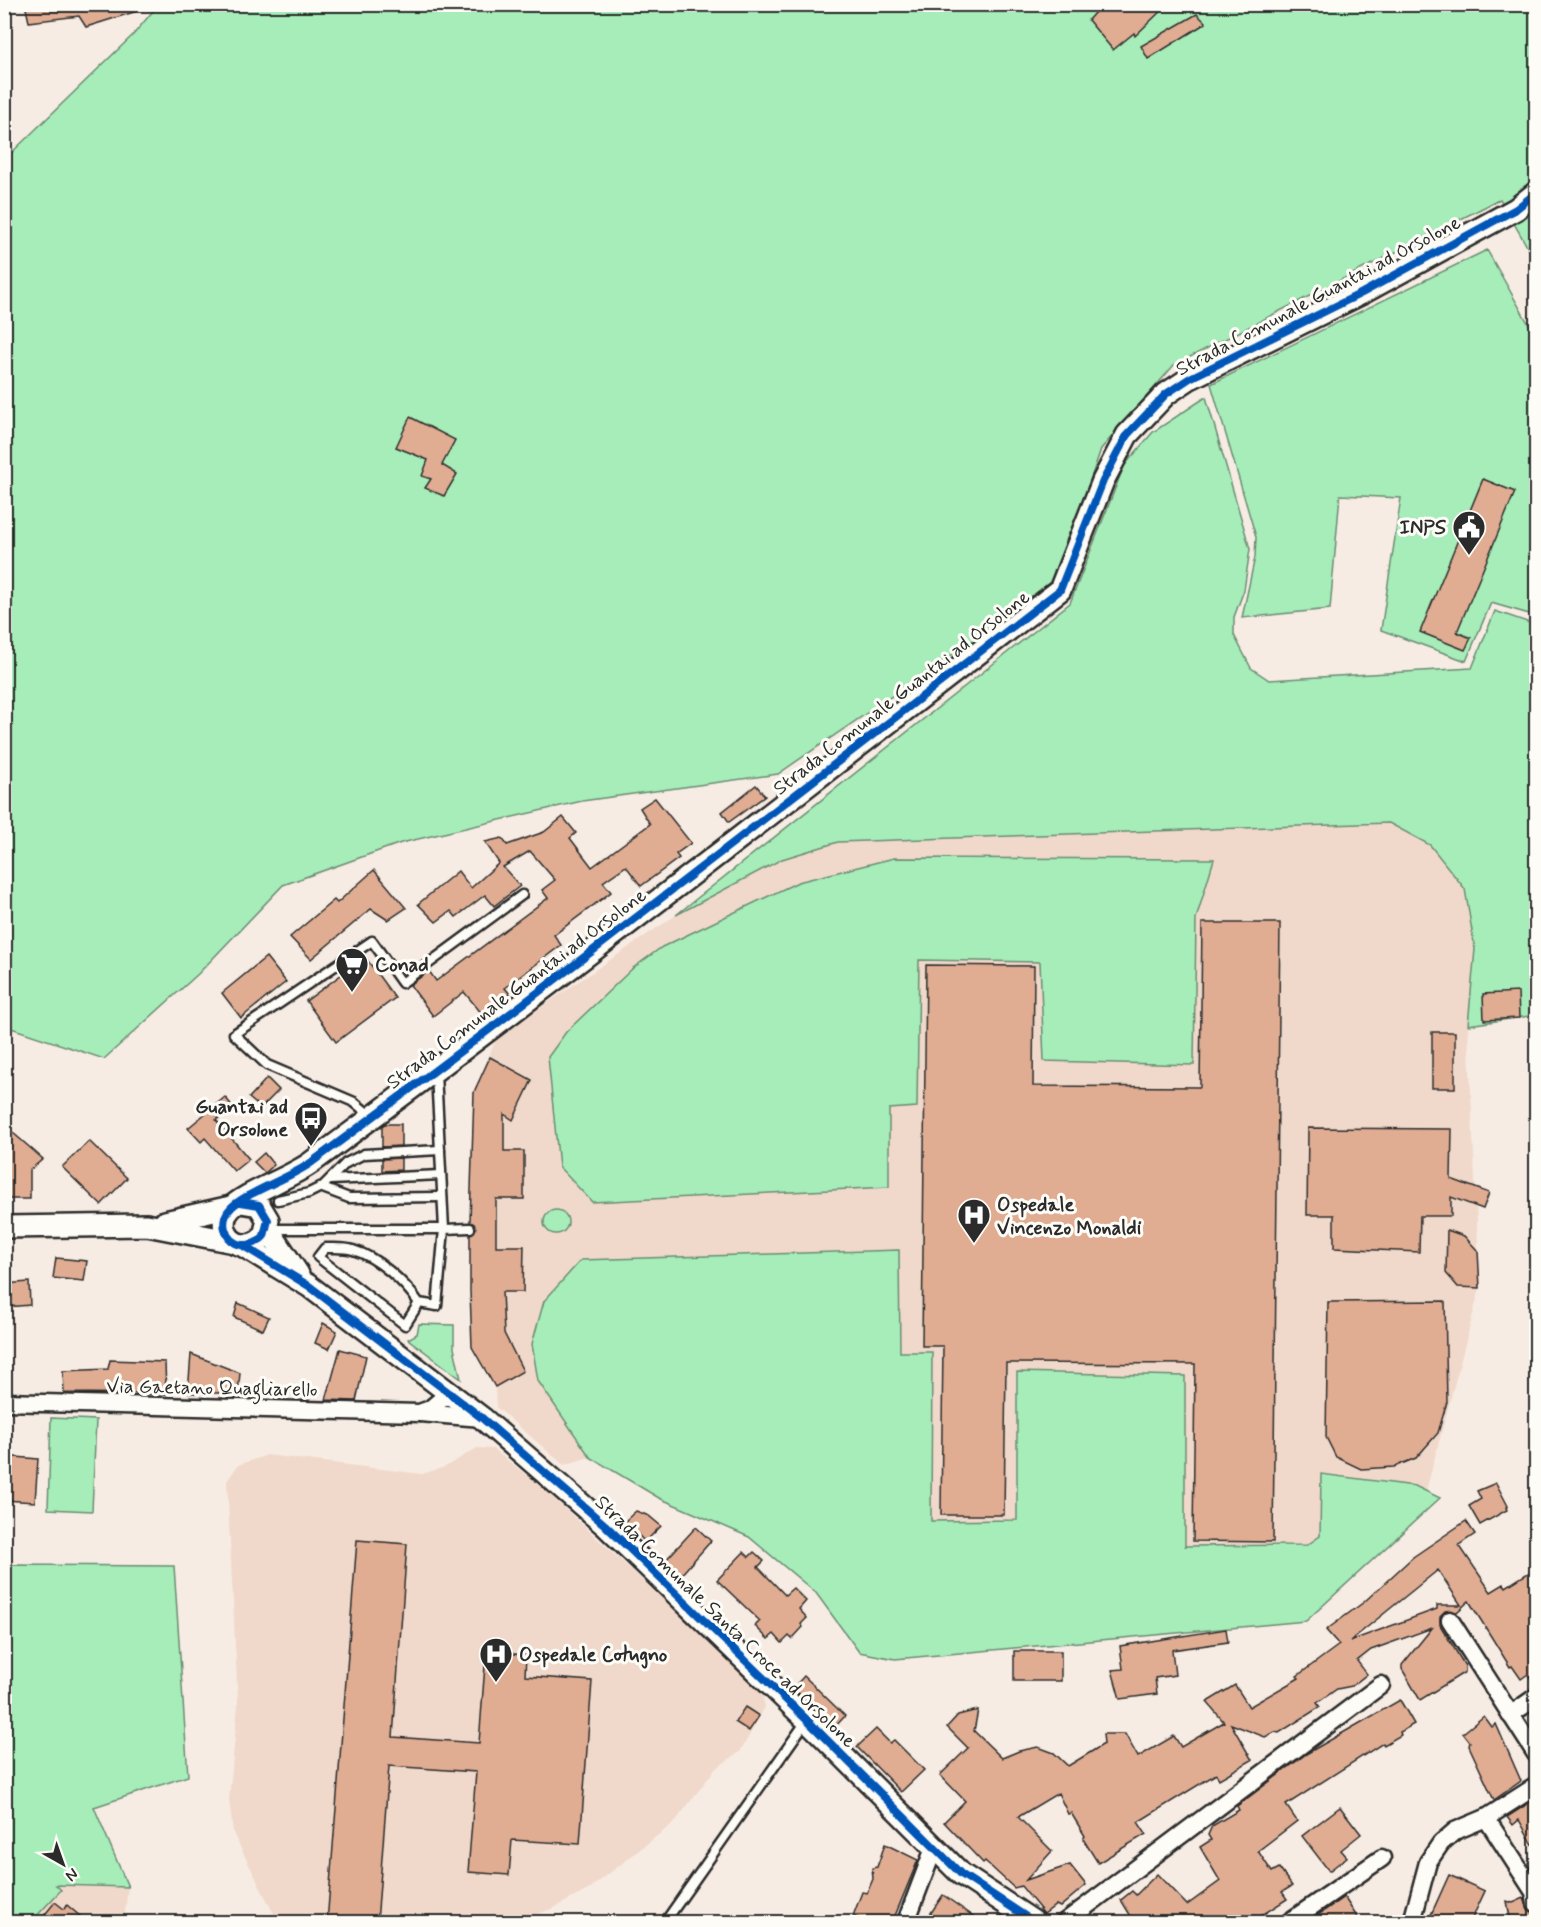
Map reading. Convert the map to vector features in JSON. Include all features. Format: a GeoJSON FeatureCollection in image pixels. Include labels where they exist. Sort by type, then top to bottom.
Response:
{"type":"FeatureCollection","features":[{"type":"Feature","properties":{"kind":"street","name":"Strada Comunale Guantai ad Orsolone"},"geometry":{"type":"LineString","coordinates":[[147,1225],[236,1204],[297,1173],[436,1071],[1060,590],[1103,481],[1127,435],[1166,394],[1190,378],[1362,293],[1516,209],[1536,193]]}},
{"type":"Feature","properties":{"kind":"street","name":"Strada Comunale Guantai ad Orsolone"},"geometry":{"type":"LineString","coordinates":[[268,1224],[278,1200],[297,1173]]}},
{"type":"Feature","properties":{"kind":"street"},"geometry":{"type":"LineString","coordinates":[[4,1227],[147,1225],[238,1244],[258,1242],[268,1224],[259,1205],[236,1204],[225,1216],[226,1233],[238,1244]]}},
{"type":"Feature","properties":{"kind":"street","name":"Strada Comunale Santa Croce ad Orsolone"},"geometry":{"type":"LineString","coordinates":[[268,1224],[309,1286]]}},
{"type":"Feature","properties":{"kind":"street","name":"Strada Comunale Santa Croce ad Orsolone"},"geometry":{"type":"LineString","coordinates":[[238,1244],[309,1286],[482,1418],[605,1525],[807,1720],[961,1874],[1034,1923]]}},
{"type":"Feature","properties":{"kind":"street"},"geometry":{"type":"LineString","coordinates":[[419,1413],[430,1409],[450,1392]]}},
{"type":"Feature","properties":{"kind":"street","name":"Via Gaetano Quagliarello"},"geometry":{"type":"LineString","coordinates":[[4,1402],[419,1413],[482,1418]]}},
{"type":"Feature","properties":{"kind":"street"},"geometry":{"type":"LineString","coordinates":[[1450,1620],[1536,1754]]}},
{"type":"Feature","properties":{"kind":"street"},"geometry":{"type":"LineString","coordinates":[[1065,1923],[1382,1685]]}},
{"type":"Feature","properties":{"kind":"street"},"geometry":{"type":"LineString","coordinates":[[1510,1714],[1536,1697]]}},
{"type":"Feature","properties":{"kind":"street"},"geometry":{"type":"LineString","coordinates":[[1412,1923],[1428,1862],[1441,1843],[1455,1831],[1486,1818],[1536,1786]]}},
{"type":"Feature","properties":{"kind":"street"},"geometry":{"type":"LineString","coordinates":[[1486,1818],[1534,1892],[1536,1903]]}},
{"type":"Feature","properties":{"kind":"street"},"geometry":{"type":"LineString","coordinates":[[906,1923],[934,1848]]}},
{"type":"Feature","properties":{"kind":"street"},"geometry":{"type":"LineString","coordinates":[[1289,1923],[1382,1858]]}},
{"type":"Feature","properties":{"kind":"lane"},"geometry":{"type":"LineString","coordinates":[[373,1117],[354,1102],[267,1065],[234,1034],[372,941],[402,983],[522,896]]}},
{"type":"Feature","properties":{"kind":"lane"},"geometry":{"type":"LineString","coordinates":[[419,1302],[405,1325],[318,1257],[325,1248],[351,1249],[366,1255],[410,1289],[419,1302],[436,1306],[444,1229],[436,1071]]}},
{"type":"Feature","properties":{"kind":"lane"},"geometry":{"type":"LineString","coordinates":[[278,1200],[320,1187],[346,1164],[364,1154],[440,1150]]}},
{"type":"Feature","properties":{"kind":"lane"},"geometry":{"type":"LineString","coordinates":[[330,1180],[441,1175]]}},
{"type":"Feature","properties":{"kind":"lane"},"geometry":{"type":"LineString","coordinates":[[320,1187],[349,1198],[442,1197]]}},
{"type":"Feature","properties":{"kind":"lane"},"geometry":{"type":"LineString","coordinates":[[268,1224],[470,1228]]}},
{"type":"Feature","properties":{"kind":"lane"},"geometry":{"type":"LineString","coordinates":[[665,1923],[807,1720]]}},
{"type":"Feature","properties":{"kind":"shaded area","name":"Ospedale Vincenzo Monaldi"},"geometry":{"type":"Polygon","coordinates":[[[1389,823],[1430,845],[1465,889],[1475,949],[1468,1025],[1480,1288],[1426,1491],[1306,1621],[859,1652],[816,1593],[749,1537],[659,1498],[590,1457],[564,1465],[496,1407],[495,1387],[472,1347],[471,1199],[474,1092],[497,1037],[676,915],[782,859],[838,842],[1389,823]]]}},
{"type":"Feature","properties":{"kind":"shaded area","name":"Ospedale Cotugno"},"geometry":{"type":"Polygon","coordinates":[[[477,1448],[493,1449],[537,1483],[747,1676],[761,1690],[765,1707],[740,1752],[715,1769],[675,1822],[588,1890],[552,1909],[513,1922],[278,1922],[233,1833],[229,1799],[238,1704],[227,1481],[238,1465],[267,1455],[422,1474],[445,1467],[477,1448]]]}},
{"type":"Feature","properties":{"kind":"shaded area"},"geometry":{"type":"Polygon","coordinates":[[[55,1885],[128,1887],[124,1922],[5,1922],[4,1906],[55,1885]]]}},
{"type":"Feature","properties":{"kind":"green space"},"geometry":{"type":"Polygon","coordinates":[[[158,5],[1536,5],[1536,262],[1500,199],[1174,365],[1101,449],[1054,585],[778,774],[582,801],[401,843],[283,885],[198,974],[104,1059],[5,1026],[5,159],[133,35],[158,5]]]}},
{"type":"Feature","properties":{"kind":"green space"},"geometry":{"type":"Polygon","coordinates":[[[1487,250],[1536,337],[1536,616],[1491,603],[1466,661],[1381,630],[1401,498],[1340,495],[1330,609],[1242,618],[1255,557],[1256,537],[1211,384],[1487,250]]]}},
{"type":"Feature","properties":{"kind":"green space"},"geometry":{"type":"Polygon","coordinates":[[[1206,397],[1250,549],[1244,590],[1234,617],[1234,635],[1251,668],[1269,680],[1472,668],[1495,611],[1536,625],[1536,1015],[1468,1025],[1475,949],[1465,889],[1430,845],[1389,823],[838,842],[782,859],[676,915],[1070,603],[1124,466],[1153,432],[1206,397]]]}},
{"type":"Feature","properties":{"kind":"green space"},"geometry":{"type":"Polygon","coordinates":[[[894,858],[1214,859],[1196,919],[1194,1065],[1044,1061],[1040,962],[919,960],[917,1107],[889,1109],[889,1187],[592,1202],[559,1167],[548,1057],[566,1032],[633,968],[662,947],[798,882],[894,858]]]}},
{"type":"Feature","properties":{"kind":"green space"},"geometry":{"type":"Polygon","coordinates":[[[556,1210],[565,1213],[568,1222],[565,1231],[556,1234],[547,1231],[544,1222],[547,1213],[556,1210]]]}},
{"type":"Feature","properties":{"kind":"green space"},"geometry":{"type":"Polygon","coordinates":[[[899,1250],[900,1352],[932,1352],[931,1521],[1017,1520],[1017,1372],[1185,1376],[1185,1546],[1307,1545],[1320,1536],[1321,1474],[1415,1486],[1440,1498],[1306,1621],[895,1659],[859,1652],[816,1593],[749,1537],[659,1498],[590,1457],[538,1381],[532,1344],[544,1301],[581,1260],[899,1250]]]}},
{"type":"Feature","properties":{"kind":"green space"},"geometry":{"type":"Polygon","coordinates":[[[419,1324],[454,1325],[454,1348],[461,1379],[408,1339],[417,1334],[419,1324]]]}},
{"type":"Feature","properties":{"kind":"green space"},"geometry":{"type":"Polygon","coordinates":[[[51,1418],[96,1420],[92,1511],[48,1509],[51,1418]]]}},
{"type":"Feature","properties":{"kind":"green space"},"geometry":{"type":"Polygon","coordinates":[[[5,1565],[174,1566],[188,1776],[94,1807],[128,1887],[56,1885],[61,1890],[31,1922],[5,1922],[5,1565]]]}},
{"type":"Feature","properties":{"kind":"building"},"geometry":{"type":"Polygon","coordinates":[[[25,4],[147,4],[147,8],[86,27],[79,16],[29,22],[25,4]]]}},
{"type":"Feature","properties":{"kind":"building"},"geometry":{"type":"Polygon","coordinates":[[[1102,4],[1168,4],[1135,36],[1134,33],[1113,50],[1088,20],[1102,4]]]}},
{"type":"Feature","properties":{"kind":"building"},"geometry":{"type":"Polygon","coordinates":[[[1197,14],[1206,23],[1148,59],[1141,46],[1197,14]]]}},
{"type":"Feature","properties":{"kind":"building"},"geometry":{"type":"Polygon","coordinates":[[[410,417],[455,440],[442,465],[457,474],[444,496],[425,488],[431,479],[422,476],[428,460],[396,447],[410,417]]]}},
{"type":"Feature","properties":{"kind":"building"},"geometry":{"type":"Polygon","coordinates":[[[1483,479],[1515,492],[1457,632],[1471,638],[1465,650],[1420,632],[1483,479]]]}},
{"type":"Feature","properties":{"kind":"building"},"geometry":{"type":"Polygon","coordinates":[[[756,785],[765,796],[729,822],[722,812],[756,785]]]}},
{"type":"Feature","properties":{"kind":"building"},"geometry":{"type":"Polygon","coordinates":[[[655,798],[691,843],[676,854],[679,858],[641,886],[626,866],[603,882],[611,892],[554,935],[561,945],[505,988],[510,994],[483,1015],[464,992],[433,1016],[410,985],[429,971],[436,981],[548,898],[542,890],[555,880],[530,851],[503,867],[520,886],[494,906],[485,895],[456,917],[451,911],[436,922],[418,904],[458,871],[471,888],[499,863],[485,842],[502,838],[507,845],[544,832],[563,817],[576,833],[570,838],[592,867],[650,824],[640,808],[655,798]]]}},
{"type":"Feature","properties":{"kind":"building"},"geometry":{"type":"Polygon","coordinates":[[[374,870],[406,908],[388,920],[371,909],[311,959],[290,937],[334,900],[337,903],[374,870]]]}},
{"type":"Feature","properties":{"kind":"building"},"geometry":{"type":"Polygon","coordinates":[[[1202,923],[1280,923],[1273,1542],[1193,1541],[1195,1364],[1006,1363],[1004,1515],[941,1515],[943,1346],[922,1346],[926,965],[1034,966],[1033,1086],[1200,1087],[1202,923]]]}},
{"type":"Feature","properties":{"kind":"building"},"geometry":{"type":"Polygon","coordinates":[[[266,957],[286,982],[241,1018],[222,993],[266,957]]]}},
{"type":"Feature","properties":{"kind":"building"},"geometry":{"type":"Polygon","coordinates":[[[365,957],[395,998],[336,1042],[306,1001],[365,957]]]}},
{"type":"Feature","properties":{"kind":"building"},"geometry":{"type":"Polygon","coordinates":[[[1518,992],[1519,1018],[1484,1020],[1483,994],[1518,992]]]}},
{"type":"Feature","properties":{"kind":"building"},"geometry":{"type":"Polygon","coordinates":[[[1432,1032],[1455,1032],[1455,1088],[1432,1088],[1432,1032]]]}},
{"type":"Feature","properties":{"kind":"building"},"geometry":{"type":"Polygon","coordinates":[[[490,1057],[532,1080],[513,1120],[504,1114],[504,1151],[524,1151],[524,1199],[496,1199],[496,1246],[524,1246],[523,1292],[502,1292],[504,1333],[523,1371],[495,1387],[472,1347],[470,1291],[470,1234],[476,1228],[470,1222],[474,1092],[490,1057]]]}},
{"type":"Feature","properties":{"kind":"building"},"geometry":{"type":"Polygon","coordinates":[[[267,1078],[279,1090],[261,1108],[249,1098],[267,1078]]]}},
{"type":"Feature","properties":{"kind":"building"},"geometry":{"type":"Polygon","coordinates":[[[225,1097],[234,1108],[216,1120],[249,1159],[234,1171],[205,1138],[201,1142],[188,1128],[225,1097]]]}},
{"type":"Feature","properties":{"kind":"building"},"geometry":{"type":"Polygon","coordinates":[[[401,1124],[401,1146],[382,1147],[382,1126],[401,1124]]]}},
{"type":"Feature","properties":{"kind":"building"},"geometry":{"type":"Polygon","coordinates":[[[4,1125],[43,1159],[30,1170],[30,1199],[4,1199],[4,1125]]]}},
{"type":"Feature","properties":{"kind":"building"},"geometry":{"type":"Polygon","coordinates":[[[1308,1128],[1452,1129],[1451,1179],[1489,1193],[1483,1209],[1451,1197],[1451,1216],[1420,1216],[1419,1252],[1334,1248],[1334,1215],[1307,1215],[1308,1128]]]}},
{"type":"Feature","properties":{"kind":"building"},"geometry":{"type":"Polygon","coordinates":[[[89,1141],[127,1178],[101,1205],[62,1167],[89,1141]]]}},
{"type":"Feature","properties":{"kind":"building"},"geometry":{"type":"Polygon","coordinates":[[[264,1153],[274,1165],[265,1173],[254,1162],[264,1153]]]}},
{"type":"Feature","properties":{"kind":"building"},"geometry":{"type":"Polygon","coordinates":[[[401,1158],[401,1170],[382,1171],[382,1159],[401,1158]]]}},
{"type":"Feature","properties":{"kind":"building"},"geometry":{"type":"Polygon","coordinates":[[[1447,1230],[1464,1236],[1478,1251],[1480,1288],[1458,1287],[1446,1273],[1447,1230]]]}},
{"type":"Feature","properties":{"kind":"building"},"geometry":{"type":"Polygon","coordinates":[[[56,1258],[87,1261],[84,1281],[53,1278],[56,1258]]]}},
{"type":"Feature","properties":{"kind":"building"},"geometry":{"type":"Polygon","coordinates":[[[29,1282],[30,1305],[7,1307],[4,1284],[29,1282]]]}},
{"type":"Feature","properties":{"kind":"building"},"geometry":{"type":"Polygon","coordinates":[[[1445,1301],[1447,1402],[1438,1433],[1416,1458],[1394,1467],[1361,1469],[1336,1457],[1326,1437],[1328,1302],[1445,1301]]]}},
{"type":"Feature","properties":{"kind":"building"},"geometry":{"type":"Polygon","coordinates":[[[238,1303],[269,1317],[263,1330],[234,1317],[238,1303]]]}},
{"type":"Feature","properties":{"kind":"building"},"geometry":{"type":"Polygon","coordinates":[[[323,1323],[337,1331],[329,1349],[315,1343],[323,1323]]]}},
{"type":"Feature","properties":{"kind":"building"},"geometry":{"type":"Polygon","coordinates":[[[340,1349],[366,1356],[356,1401],[326,1400],[340,1349]]]}},
{"type":"Feature","properties":{"kind":"building"},"geometry":{"type":"Polygon","coordinates":[[[191,1354],[240,1373],[238,1393],[188,1393],[191,1354]]]}},
{"type":"Feature","properties":{"kind":"building"},"geometry":{"type":"Polygon","coordinates":[[[110,1360],[165,1362],[166,1394],[64,1393],[63,1371],[108,1369],[110,1360]]]}},
{"type":"Feature","properties":{"kind":"building"},"geometry":{"type":"Polygon","coordinates":[[[4,1456],[38,1459],[35,1502],[4,1500],[4,1456]]]}},
{"type":"Feature","properties":{"kind":"building"},"geometry":{"type":"Polygon","coordinates":[[[1496,1483],[1508,1506],[1507,1510],[1480,1525],[1469,1506],[1481,1499],[1477,1491],[1496,1483]]]}},
{"type":"Feature","properties":{"kind":"building"},"geometry":{"type":"Polygon","coordinates":[[[636,1511],[649,1516],[661,1526],[645,1542],[625,1521],[636,1511]]]}},
{"type":"Feature","properties":{"kind":"building"},"geometry":{"type":"Polygon","coordinates":[[[1466,1521],[1475,1534],[1459,1545],[1491,1592],[1504,1584],[1506,1587],[1536,1568],[1536,1687],[1528,1674],[1521,1679],[1512,1666],[1510,1667],[1469,1601],[1457,1612],[1445,1611],[1440,1616],[1440,1625],[1465,1666],[1465,1672],[1420,1700],[1402,1669],[1402,1665],[1432,1628],[1371,1650],[1357,1661],[1367,1674],[1352,1686],[1337,1689],[1317,1703],[1320,1707],[1279,1733],[1275,1732],[1265,1737],[1231,1724],[1252,1760],[1219,1779],[1216,1774],[1138,1822],[1146,1834],[1098,1863],[1083,1839],[1085,1836],[1071,1813],[1068,1814],[1058,1793],[1018,1817],[1052,1851],[1026,1880],[1070,1865],[1086,1885],[1060,1907],[1056,1905],[1044,1914],[1021,1886],[1014,1888],[985,1861],[983,1863],[944,1822],[965,1801],[940,1775],[968,1748],[947,1727],[958,1715],[978,1710],[974,1731],[1002,1758],[1038,1747],[1054,1753],[1068,1766],[1104,1744],[1103,1734],[1125,1734],[1138,1757],[1174,1736],[1181,1747],[1224,1722],[1207,1702],[1235,1685],[1249,1707],[1299,1678],[1297,1676],[1339,1645],[1326,1630],[1364,1602],[1413,1557],[1466,1521]],[[1438,1570],[1350,1641],[1437,1609],[1437,1605],[1461,1605],[1438,1570]]]}},
{"type":"Feature","properties":{"kind":"building"},"geometry":{"type":"Polygon","coordinates":[[[696,1527],[711,1541],[680,1576],[664,1562],[696,1527]]]}},
{"type":"Feature","properties":{"kind":"building"},"geometry":{"type":"Polygon","coordinates":[[[357,1540],[407,1544],[393,1737],[479,1743],[486,1652],[526,1655],[525,1676],[592,1681],[580,1844],[512,1840],[509,1875],[468,1872],[476,1772],[389,1766],[377,1923],[327,1923],[357,1540]]]}},
{"type":"Feature","properties":{"kind":"building"},"geometry":{"type":"Polygon","coordinates":[[[744,1552],[749,1557],[754,1552],[764,1561],[758,1567],[785,1595],[793,1588],[806,1601],[799,1609],[807,1618],[801,1624],[803,1627],[792,1639],[789,1636],[782,1643],[774,1634],[768,1639],[755,1626],[760,1621],[717,1580],[744,1552]]]}},
{"type":"Feature","properties":{"kind":"building"},"geometry":{"type":"Polygon","coordinates":[[[1226,1629],[1228,1642],[1172,1650],[1175,1675],[1155,1678],[1157,1694],[1120,1699],[1112,1670],[1123,1669],[1120,1646],[1226,1629]]]}},
{"type":"Feature","properties":{"kind":"building"},"geometry":{"type":"Polygon","coordinates":[[[1014,1651],[1061,1651],[1061,1681],[1014,1681],[1014,1651]]]}},
{"type":"Feature","properties":{"kind":"building"},"geometry":{"type":"Polygon","coordinates":[[[804,1676],[845,1716],[834,1728],[793,1688],[804,1676]]]}},
{"type":"Feature","properties":{"kind":"building"},"geometry":{"type":"Polygon","coordinates":[[[1400,1700],[1414,1724],[1400,1732],[1401,1735],[1384,1745],[1383,1743],[1286,1805],[1297,1821],[1258,1851],[1272,1872],[1279,1868],[1292,1886],[1282,1892],[1287,1899],[1262,1915],[1267,1923],[1135,1923],[1121,1900],[1132,1891],[1136,1895],[1157,1874],[1187,1905],[1220,1881],[1200,1847],[1211,1840],[1208,1835],[1212,1826],[1239,1810],[1237,1806],[1306,1754],[1400,1700]]]}},
{"type":"Feature","properties":{"kind":"building"},"geometry":{"type":"Polygon","coordinates":[[[745,1707],[759,1716],[749,1731],[735,1722],[745,1707]]]}},
{"type":"Feature","properties":{"kind":"building"},"geometry":{"type":"Polygon","coordinates":[[[1484,1716],[1492,1727],[1496,1724],[1521,1781],[1494,1800],[1469,1746],[1470,1742],[1463,1733],[1484,1716]]]}},
{"type":"Feature","properties":{"kind":"building"},"geometry":{"type":"Polygon","coordinates":[[[876,1729],[890,1743],[894,1740],[924,1770],[901,1792],[857,1747],[876,1729]]]}},
{"type":"Feature","properties":{"kind":"building"},"geometry":{"type":"Polygon","coordinates":[[[1532,1801],[1536,1807],[1536,1850],[1519,1820],[1513,1825],[1507,1817],[1532,1801]]]}},
{"type":"Feature","properties":{"kind":"building"},"geometry":{"type":"Polygon","coordinates":[[[1340,1807],[1361,1834],[1341,1850],[1347,1857],[1329,1871],[1302,1836],[1340,1807]]]}},
{"type":"Feature","properties":{"kind":"building"},"geometry":{"type":"Polygon","coordinates":[[[885,1844],[918,1860],[892,1923],[870,1923],[853,1916],[862,1892],[867,1893],[873,1879],[872,1868],[877,1867],[885,1844]]]}},
{"type":"Feature","properties":{"kind":"building"},"geometry":{"type":"Polygon","coordinates":[[[1449,1875],[1485,1891],[1470,1923],[1443,1923],[1430,1917],[1449,1875]]]}},
{"type":"Feature","properties":{"kind":"building"},"geometry":{"type":"Polygon","coordinates":[[[943,1895],[983,1923],[924,1923],[943,1895]]]}},
{"type":"Feature","properties":{"kind":"building"},"geometry":{"type":"Polygon","coordinates":[[[1344,1897],[1361,1923],[1307,1923],[1344,1897]]]}},
{"type":"Feature","properties":{"kind":"building"},"geometry":{"type":"Polygon","coordinates":[[[1524,1898],[1528,1909],[1536,1913],[1536,1923],[1511,1923],[1507,1901],[1513,1903],[1524,1898]]]}},
{"type":"Feature","properties":{"kind":"building"},"geometry":{"type":"Polygon","coordinates":[[[55,1902],[64,1909],[67,1905],[88,1923],[38,1923],[55,1902]]]}},
{"type":"Feature","properties":{"kind":"cycle path"},"geometry":{"type":"LineString","coordinates":[[241,1202],[259,1205],[268,1220],[264,1236],[248,1245],[232,1240],[225,1229],[226,1216],[237,1203],[303,1168],[406,1092],[1060,590],[1103,481],[1127,435],[1166,394],[1190,378],[1362,293],[1516,209],[1536,193]]}},
{"type":"Feature","properties":{"kind":"cycle path"},"geometry":{"type":"LineString","coordinates":[[242,1245],[309,1286],[482,1418],[605,1525],[807,1720],[961,1874],[1034,1922]]}},
{"type":"Feature","properties":{"kind":"place","name":"INPS"},"geometry":{"type":"Point","coordinates":[1469,556]}},
{"type":"Feature","properties":{"kind":"place","name":"Conad"},"geometry":{"type":"Point","coordinates":[352,993]}},
{"type":"Feature","properties":{"kind":"place","name":"Guantai ad Orsolone"},"geometry":{"type":"Point","coordinates":[311,1147]}},
{"type":"Feature","properties":{"kind":"place","name":"Ospedale Vincenzo Monaldi"},"geometry":{"type":"Point","coordinates":[974,1244]}},
{"type":"Feature","properties":{"kind":"place","name":"Ospedale Cotugno"},"geometry":{"type":"Point","coordinates":[496,1683]}}]}
